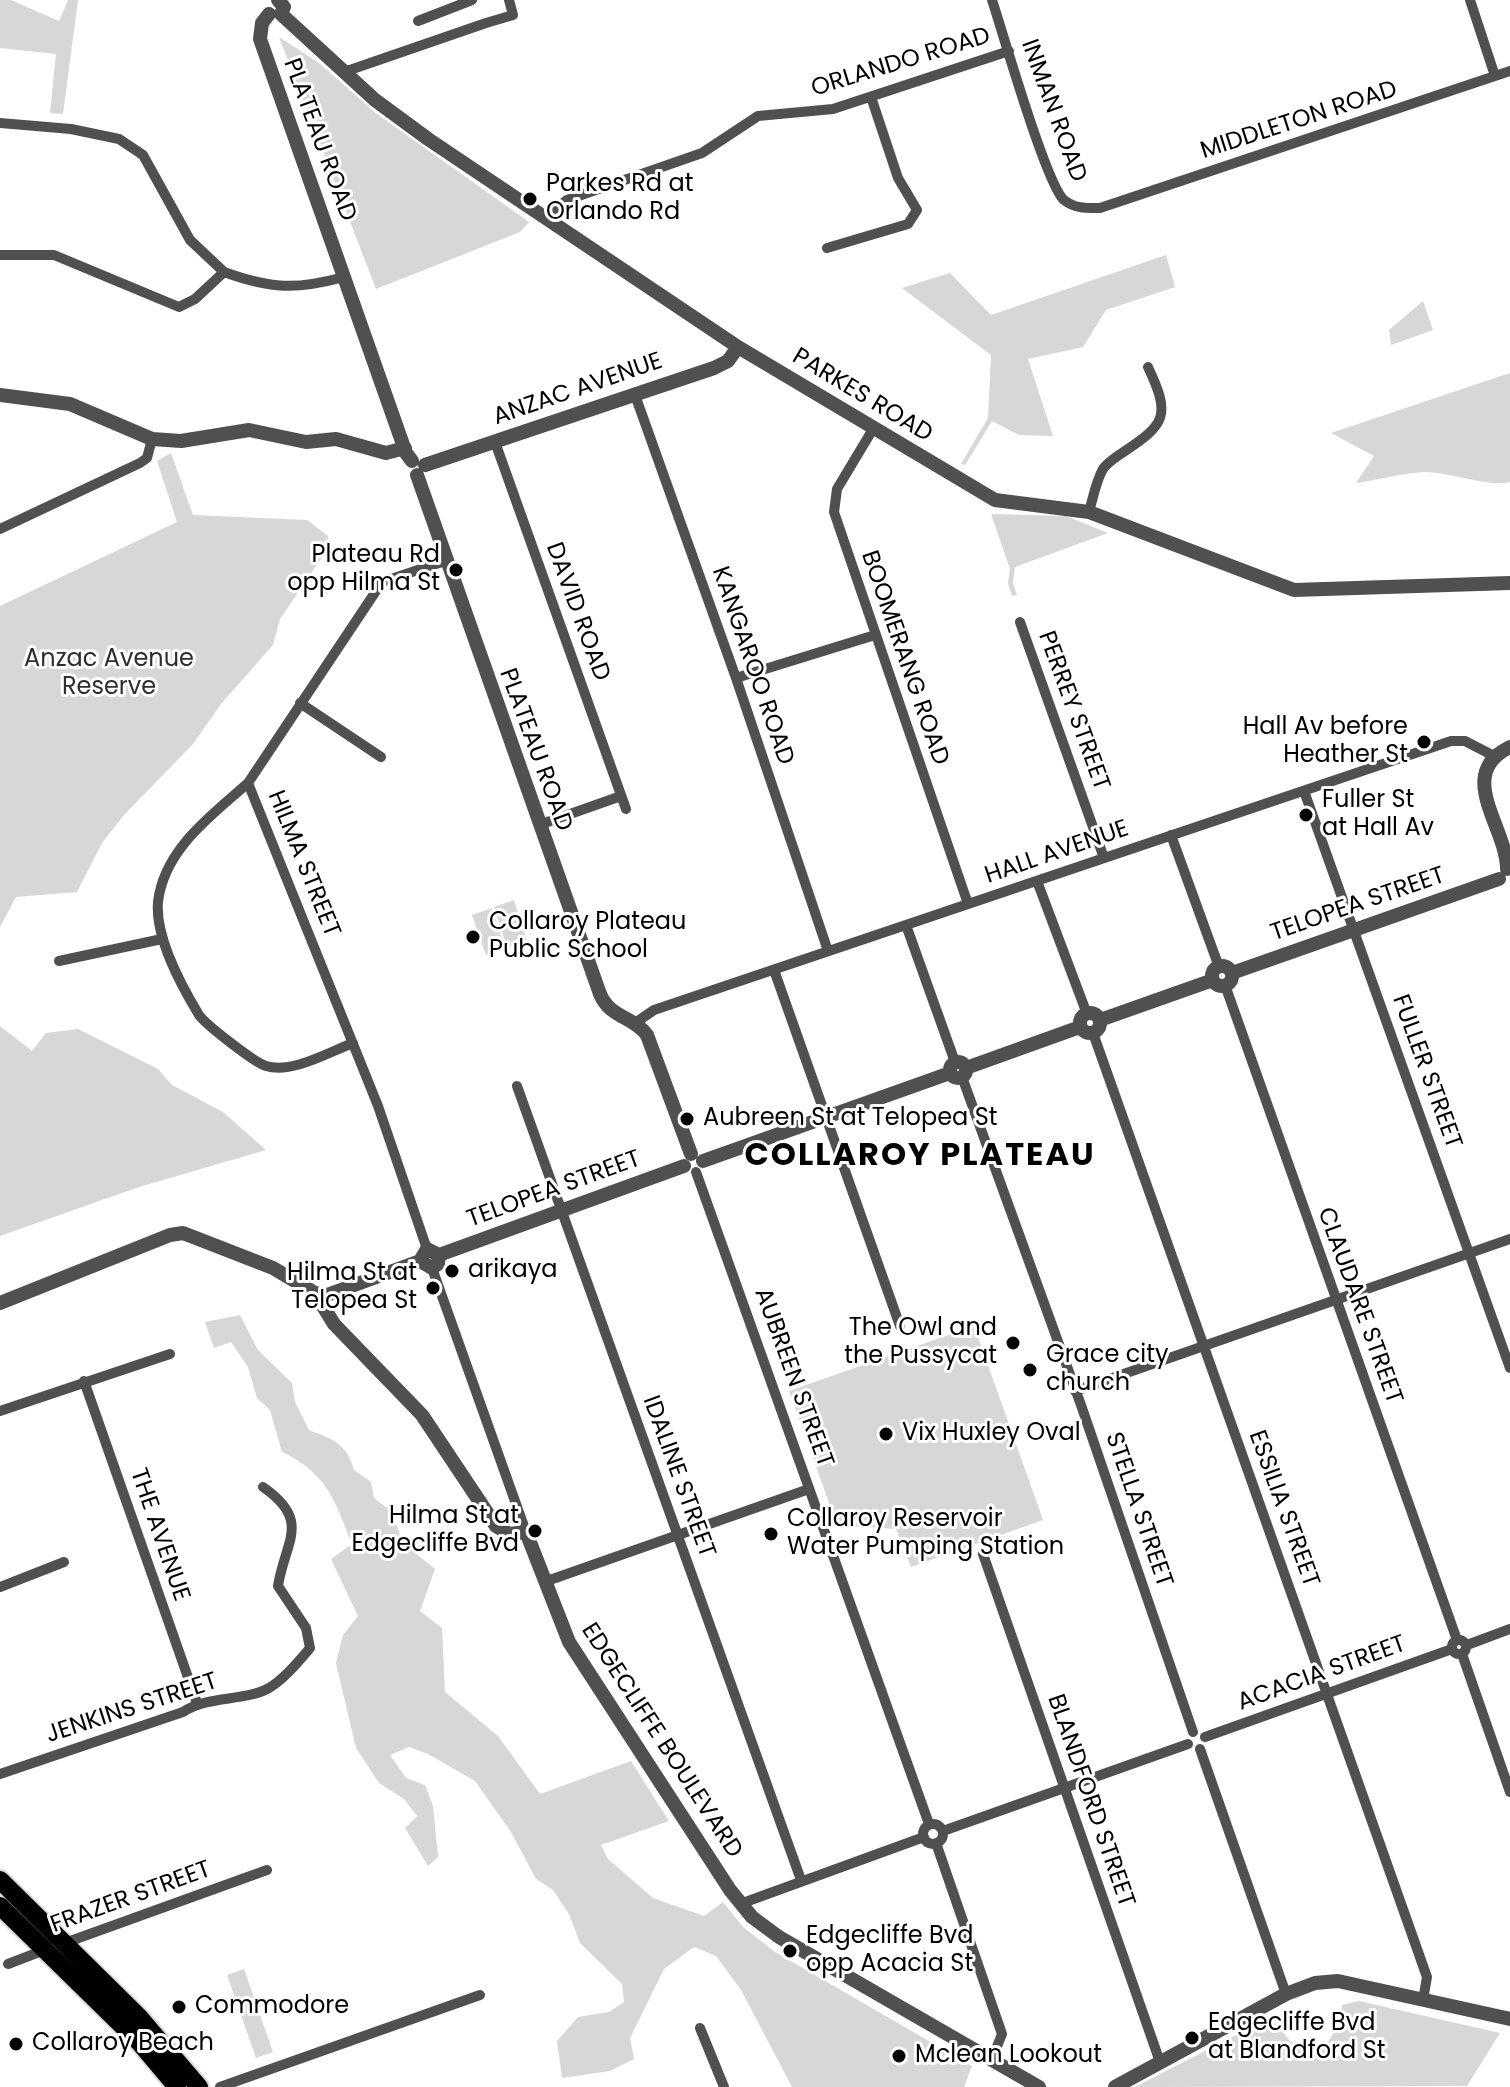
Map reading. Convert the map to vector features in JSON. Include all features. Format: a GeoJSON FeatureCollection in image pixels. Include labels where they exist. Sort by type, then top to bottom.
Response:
{"type":"FeatureCollection","features":[{"type":"Feature","properties":{"kind":"highway"},"geometry":{"type":"LineString","coordinates":[[0,1880],[140,2018],[199,2087]]}},
{"type":"Feature","properties":{"kind":"highway"},"geometry":{"type":"LineString","coordinates":[[0,1906],[139,2042],[177,2087]]}},
{"type":"Feature","properties":{"kind":"street"},"geometry":{"type":"LineString","coordinates":[[418,21],[472,0]]}},
{"type":"Feature","properties":{"kind":"street"},"geometry":{"type":"LineString","coordinates":[[344,72],[486,23],[503,20],[513,15],[509,0]]}},
{"type":"Feature","properties":{"kind":"street","name":"INMAN ROAD"},"geometry":{"type":"LineString","coordinates":[[992,0],[1058,193],[1074,205],[1100,208]]}},
{"type":"Feature","properties":{"kind":"street"},"geometry":{"type":"LineString","coordinates":[[1470,0],[1495,76]]}},
{"type":"Feature","properties":{"kind":"street","name":"PARKES ROAD"},"geometry":{"type":"LineString","coordinates":[[273,5],[401,120],[738,347],[995,500],[1089,512],[1294,590],[1510,583]]}},
{"type":"Feature","properties":{"kind":"street","name":"PLATEAU ROAD"},"geometry":{"type":"LineString","coordinates":[[273,5],[262,23],[260,39],[344,277],[415,462],[445,561],[602,1000],[610,1012],[635,1023]]}},
{"type":"Feature","properties":{"kind":"street","name":"ORLANDO ROAD"},"geometry":{"type":"LineString","coordinates":[[544,218],[567,200],[702,153],[758,116],[790,111],[814,113],[1009,51]]}},
{"type":"Feature","properties":{"kind":"street","name":"MIDDLETON ROAD"},"geometry":{"type":"LineString","coordinates":[[1100,208],[1510,71]]}},
{"type":"Feature","properties":{"kind":"street"},"geometry":{"type":"LineString","coordinates":[[827,248],[908,224],[917,210],[898,178],[871,97]]}},
{"type":"Feature","properties":{"kind":"street"},"geometry":{"type":"LineString","coordinates":[[0,123],[71,129],[119,139],[143,155],[190,240],[224,272],[258,284],[288,288],[344,277]]}},
{"type":"Feature","properties":{"kind":"street"},"geometry":{"type":"LineString","coordinates":[[0,255],[54,255],[179,307],[195,299],[224,272]]}},
{"type":"Feature","properties":{"kind":"street","name":"ANZAC AVENUE"},"geometry":{"type":"LineString","coordinates":[[0,395],[70,404],[152,439],[181,441],[249,430],[306,442],[336,439],[415,462],[495,442],[723,364],[738,347]]}},
{"type":"Feature","properties":{"kind":"street"},"geometry":{"type":"LineString","coordinates":[[1089,512],[1103,470],[1110,461],[1153,434],[1161,421],[1160,393],[1148,367]]}},
{"type":"Feature","properties":{"kind":"street","name":"KANGAROO ROAD"},"geometry":{"type":"LineString","coordinates":[[635,395],[736,678],[828,951]]}},
{"type":"Feature","properties":{"kind":"street","name":"BOOMERANG ROAD"},"geometry":{"type":"LineString","coordinates":[[873,429],[837,489],[834,512],[968,904]]}},
{"type":"Feature","properties":{"kind":"street"},"geometry":{"type":"LineString","coordinates":[[0,529],[140,463],[147,458],[152,439]]}},
{"type":"Feature","properties":{"kind":"street","name":"DAVID ROAD"},"geometry":{"type":"LineString","coordinates":[[495,442],[626,809]]}},
{"type":"Feature","properties":{"kind":"street","name":"HILMA STREET"},"geometry":{"type":"LineString","coordinates":[[445,561],[382,582],[248,783],[353,1043],[526,1532]]}},
{"type":"Feature","properties":{"kind":"street","name":"PERREY STREET"},"geometry":{"type":"LineString","coordinates":[[1020,622],[1104,858]]}},
{"type":"Feature","properties":{"kind":"street"},"geometry":{"type":"LineString","coordinates":[[736,678],[875,635]]}},
{"type":"Feature","properties":{"kind":"street"},"geometry":{"type":"LineString","coordinates":[[300,703],[381,757]]}},
{"type":"Feature","properties":{"kind":"street","name":"HALL AVENUE"},"geometry":{"type":"LineString","coordinates":[[635,1023],[654,1010],[1451,741],[1465,741],[1494,756]]}},
{"type":"Feature","properties":{"kind":"street"},"geometry":{"type":"LineString","coordinates":[[1507,875],[1483,782],[1494,756],[1510,747]]}},
{"type":"Feature","properties":{"kind":"street"},"geometry":{"type":"LineString","coordinates":[[248,783],[189,836],[168,871],[158,902],[162,939],[201,1018],[265,1066],[287,1068],[353,1043]]}},
{"type":"Feature","properties":{"kind":"street","name":"FULLER STREET"},"geometry":{"type":"LineString","coordinates":[[1304,791],[1510,1368]]}},
{"type":"Feature","properties":{"kind":"street"},"geometry":{"type":"LineString","coordinates":[[539,825],[621,796]]}},
{"type":"Feature","properties":{"kind":"street","name":"CLAUDARE STREET"},"geometry":{"type":"LineString","coordinates":[[1171,835],[1510,1792]]}},
{"type":"Feature","properties":{"kind":"street","name":"TELOPEA STREET"},"geometry":{"type":"LineString","coordinates":[[315,1293],[327,1295],[1507,875]]}},
{"type":"Feature","properties":{"kind":"street","name":"ESSILIA STREET"},"geometry":{"type":"LineString","coordinates":[[1037,881],[1427,1977],[1423,2000]]}},
{"type":"Feature","properties":{"kind":"street","name":"STELLA STREET"},"geometry":{"type":"LineString","coordinates":[[906,925],[1075,1391],[1193,1732]]}},
{"type":"Feature","properties":{"kind":"street"},"geometry":{"type":"LineString","coordinates":[[59,961],[162,939]]}},
{"type":"Feature","properties":{"kind":"street"},"geometry":{"type":"LineString","coordinates":[[774,970],[900,1326]]}},
{"type":"Feature","properties":{"kind":"street","name":"AUBREEN STREET"},"geometry":{"type":"LineString","coordinates":[[635,1023],[647,1035],[694,1163],[929,1824]]}},
{"type":"Feature","properties":{"kind":"street","name":"IDALINE STREET"},"geometry":{"type":"LineString","coordinates":[[517,1086],[801,1880]]}},
{"type":"Feature","properties":{"kind":"street"},"geometry":{"type":"LineString","coordinates":[[0,1303],[183,1233],[273,1268],[315,1293],[334,1324],[422,1415],[496,1526],[509,1534],[526,1532]]}},
{"type":"Feature","properties":{"kind":"street"},"geometry":{"type":"LineString","coordinates":[[1075,1391],[1510,1239]]}},
{"type":"Feature","properties":{"kind":"street"},"geometry":{"type":"LineString","coordinates":[[0,1411],[170,1354]]}},
{"type":"Feature","properties":{"kind":"street","name":"THE AVENUE"},"geometry":{"type":"LineString","coordinates":[[84,1381],[197,1703]]}},
{"type":"Feature","properties":{"kind":"street","name":"JENKINS STREET"},"geometry":{"type":"LineString","coordinates":[[0,1774],[183,1712],[197,1703],[267,1689],[310,1648],[306,1628],[278,1586],[293,1538],[291,1517],[283,1501],[263,1487]]}},
{"type":"Feature","properties":{"kind":"street"},"geometry":{"type":"LineString","coordinates":[[544,1582],[809,1489]]}},
{"type":"Feature","properties":{"kind":"street","name":"EDGECLIFFE BOULEVARD"},"geometry":{"type":"LineString","coordinates":[[526,1532],[569,1642],[740,1904],[772,1932],[1039,2087]]}},
{"type":"Feature","properties":{"kind":"street","name":"BLANDFORD STREET"},"geometry":{"type":"LineString","coordinates":[[983,1554],[1160,2062]]}},
{"type":"Feature","properties":{"kind":"street"},"geometry":{"type":"LineString","coordinates":[[0,1587],[64,1562]]}},
{"type":"Feature","properties":{"kind":"street","name":"ACACIA STREET"},"geometry":{"type":"LineString","coordinates":[[1205,1737],[1510,1629]]}},
{"type":"Feature","properties":{"kind":"street"},"geometry":{"type":"LineString","coordinates":[[1188,1744],[1193,1732],[1205,1737],[1200,1749],[1286,1994]]}},
{"type":"Feature","properties":{"kind":"street"},"geometry":{"type":"LineString","coordinates":[[943,1831],[1188,1744],[1200,1749]]}},
{"type":"Feature","properties":{"kind":"street"},"geometry":{"type":"LineString","coordinates":[[740,1904],[924,1837],[929,1824],[938,1825],[943,1831],[942,1839],[936,1843],[928,1843],[924,1837]]}},
{"type":"Feature","properties":{"kind":"street"},"geometry":{"type":"LineString","coordinates":[[936,1843],[1002,2034],[992,2059]]}},
{"type":"Feature","properties":{"kind":"street","name":"FRAZER STREET"},"geometry":{"type":"LineString","coordinates":[[8,1964],[267,1870]]}},
{"type":"Feature","properties":{"kind":"street"},"geometry":{"type":"LineString","coordinates":[[1115,2087],[1286,1994],[1315,1983],[1338,1981],[1510,2019]]}},
{"type":"Feature","properties":{"kind":"street"},"geometry":{"type":"LineString","coordinates":[[220,2087],[480,1995]]}},
{"type":"Feature","properties":{"kind":"street"},"geometry":{"type":"LineString","coordinates":[[700,2028],[724,2087]]}},
{"type":"Feature","properties":{"kind":"green space"},"geometry":{"type":"Polygon","coordinates":[[[0,0],[11,0],[59,21],[68,0],[78,0],[63,114],[50,113],[56,54],[0,48],[0,0]]]}},
{"type":"Feature","properties":{"kind":"green space"},"geometry":{"type":"Polygon","coordinates":[[[279,37],[319,63],[377,114],[529,222],[520,232],[376,289],[279,37]]]}},
{"type":"Feature","properties":{"kind":"green space"},"geometry":{"type":"Polygon","coordinates":[[[1166,255],[1175,287],[1106,310],[1083,347],[1028,359],[1053,436],[1019,435],[992,421],[965,465],[961,464],[988,418],[991,355],[902,288],[950,273],[991,315],[1166,255]]]}},
{"type":"Feature","properties":{"kind":"green space"},"geometry":{"type":"Polygon","coordinates":[[[1423,301],[1433,330],[1391,345],[1389,330],[1423,301]]]}},
{"type":"Feature","properties":{"kind":"green space"},"geometry":{"type":"Polygon","coordinates":[[[1510,373],[1510,482],[1493,483],[1424,472],[1356,483],[1374,456],[1331,433],[1510,373]]]}},
{"type":"Feature","properties":{"kind":"green space","name":"Anzac Avenue Reserve"},"geometry":{"type":"Polygon","coordinates":[[[171,453],[193,515],[307,520],[328,536],[325,553],[280,619],[273,645],[221,704],[193,744],[124,815],[102,843],[77,892],[16,897],[0,927],[0,606],[177,522],[157,461],[171,453]]]}},
{"type":"Feature","properties":{"kind":"green space"},"geometry":{"type":"Polygon","coordinates":[[[991,514],[1066,516],[1108,533],[1015,567],[1013,583],[1017,595],[1012,596],[1008,583],[1010,569],[991,514]]]}},
{"type":"Feature","properties":{"kind":"green space"},"geometry":{"type":"Polygon","coordinates":[[[514,900],[527,941],[507,947],[494,907],[514,900]]]}},
{"type":"Feature","properties":{"kind":"green space"},"geometry":{"type":"Polygon","coordinates":[[[492,908],[505,948],[486,955],[472,915],[492,908]]]}},
{"type":"Feature","properties":{"kind":"green space"},"geometry":{"type":"Polygon","coordinates":[[[0,1026],[32,1051],[46,1033],[78,1029],[158,1069],[172,1085],[223,1112],[266,1150],[139,1187],[0,1236],[0,1026]]]}},
{"type":"Feature","properties":{"kind":"green space"},"geometry":{"type":"Polygon","coordinates":[[[240,1315],[258,1350],[292,1383],[295,1402],[309,1430],[343,1448],[354,1470],[371,1482],[374,1498],[392,1512],[403,1543],[435,1569],[420,1611],[442,1628],[445,1692],[498,1736],[540,1794],[631,1761],[669,1821],[601,1845],[608,1859],[653,1898],[704,1916],[723,1902],[743,1927],[775,1952],[972,2066],[964,2087],[792,2087],[741,1990],[716,1956],[694,1947],[664,1969],[630,2038],[634,2059],[610,2071],[562,2078],[557,2041],[578,2017],[609,2012],[624,2002],[622,1984],[580,1943],[569,1914],[553,1890],[536,1879],[511,1832],[475,1781],[428,1754],[409,1747],[390,1755],[406,1778],[425,1785],[433,1806],[438,1857],[428,1866],[405,1828],[417,1816],[404,1799],[379,1783],[356,1748],[336,1663],[343,1635],[358,1616],[331,1559],[352,1544],[328,1490],[310,1469],[282,1452],[270,1410],[257,1398],[248,1367],[231,1342],[214,1348],[205,1322],[240,1315]]]}},
{"type":"Feature","properties":{"kind":"green space"},"geometry":{"type":"Polygon","coordinates":[[[974,1326],[1043,1520],[911,1567],[896,1529],[837,1525],[789,1391],[974,1326]]]}},
{"type":"Feature","properties":{"kind":"green space"},"geometry":{"type":"Polygon","coordinates":[[[244,1969],[273,2052],[256,2058],[227,1975],[244,1969]]]}},
{"type":"Feature","properties":{"kind":"green space"},"geometry":{"type":"Polygon","coordinates":[[[1359,2001],[1500,2033],[1467,2086],[1135,2087],[1269,2018],[1295,2046],[1305,2051],[1322,2048],[1334,2032],[1342,2005],[1359,2001]]]}},
{"type":"Feature","properties":{"kind":"place","name":"Parkes Rd at Orlando Rd"},"geometry":{"type":"Point","coordinates":[530,199]}},
{"type":"Feature","properties":{"kind":"place","name":"Plateau Rd opp Hilma St"},"geometry":{"type":"Point","coordinates":[456,570]}},
{"type":"Feature","properties":{"kind":"place","name":"Hall Av before Heather St"},"geometry":{"type":"Point","coordinates":[1424,742]}},
{"type":"Feature","properties":{"kind":"place","name":"Fuller St at Hall Av"},"geometry":{"type":"Point","coordinates":[1306,815]}},
{"type":"Feature","properties":{"kind":"place","name":"Collaroy Plateau Public School"},"geometry":{"type":"Point","coordinates":[473,937]}},
{"type":"Feature","properties":{"kind":"place","name":"Aubreen St at Telopea St"},"geometry":{"type":"Point","coordinates":[687,1119]}},
{"type":"Feature","properties":{"kind":"place","name":"arikaya"},"geometry":{"type":"Point","coordinates":[452,1271]}},
{"type":"Feature","properties":{"kind":"place","name":"Hilma St at Telopea St"},"geometry":{"type":"Point","coordinates":[433,1288]}},
{"type":"Feature","properties":{"kind":"place","name":"The Owl and the Pussycat"},"geometry":{"type":"Point","coordinates":[1013,1343]}},
{"type":"Feature","properties":{"kind":"place","name":"Grace city church"},"geometry":{"type":"Point","coordinates":[1030,1370]}},
{"type":"Feature","properties":{"kind":"place","name":"Vix Huxley Oval"},"geometry":{"type":"Point","coordinates":[886,1434]}},
{"type":"Feature","properties":{"kind":"place","name":"Hilma St at Edgecliffe Bvd"},"geometry":{"type":"Point","coordinates":[535,1531]}},
{"type":"Feature","properties":{"kind":"place","name":"Collaroy Reservoir Water Pumping Station"},"geometry":{"type":"Point","coordinates":[771,1534]}},
{"type":"Feature","properties":{"kind":"place","name":"Edgecliffe Bvd opp Acacia St"},"geometry":{"type":"Point","coordinates":[790,1951]}},
{"type":"Feature","properties":{"kind":"place","name":"Commodore"},"geometry":{"type":"Point","coordinates":[179,2007]}},
{"type":"Feature","properties":{"kind":"place","name":"Edgecliffe Bvd at Blandford St"},"geometry":{"type":"Point","coordinates":[1192,2038]}},
{"type":"Feature","properties":{"kind":"place","name":"Collaroy Beach"},"geometry":{"type":"Point","coordinates":[16,2044]}},
{"type":"Feature","properties":{"kind":"place","name":"Mclean Lookout"},"geometry":{"type":"Point","coordinates":[899,2056]}},
{"type":"Feature","properties":{"kind":"district","name":"COLLAROY PLATEAU"},"geometry":{"type":"Point","coordinates":[920,1157]}}]}
